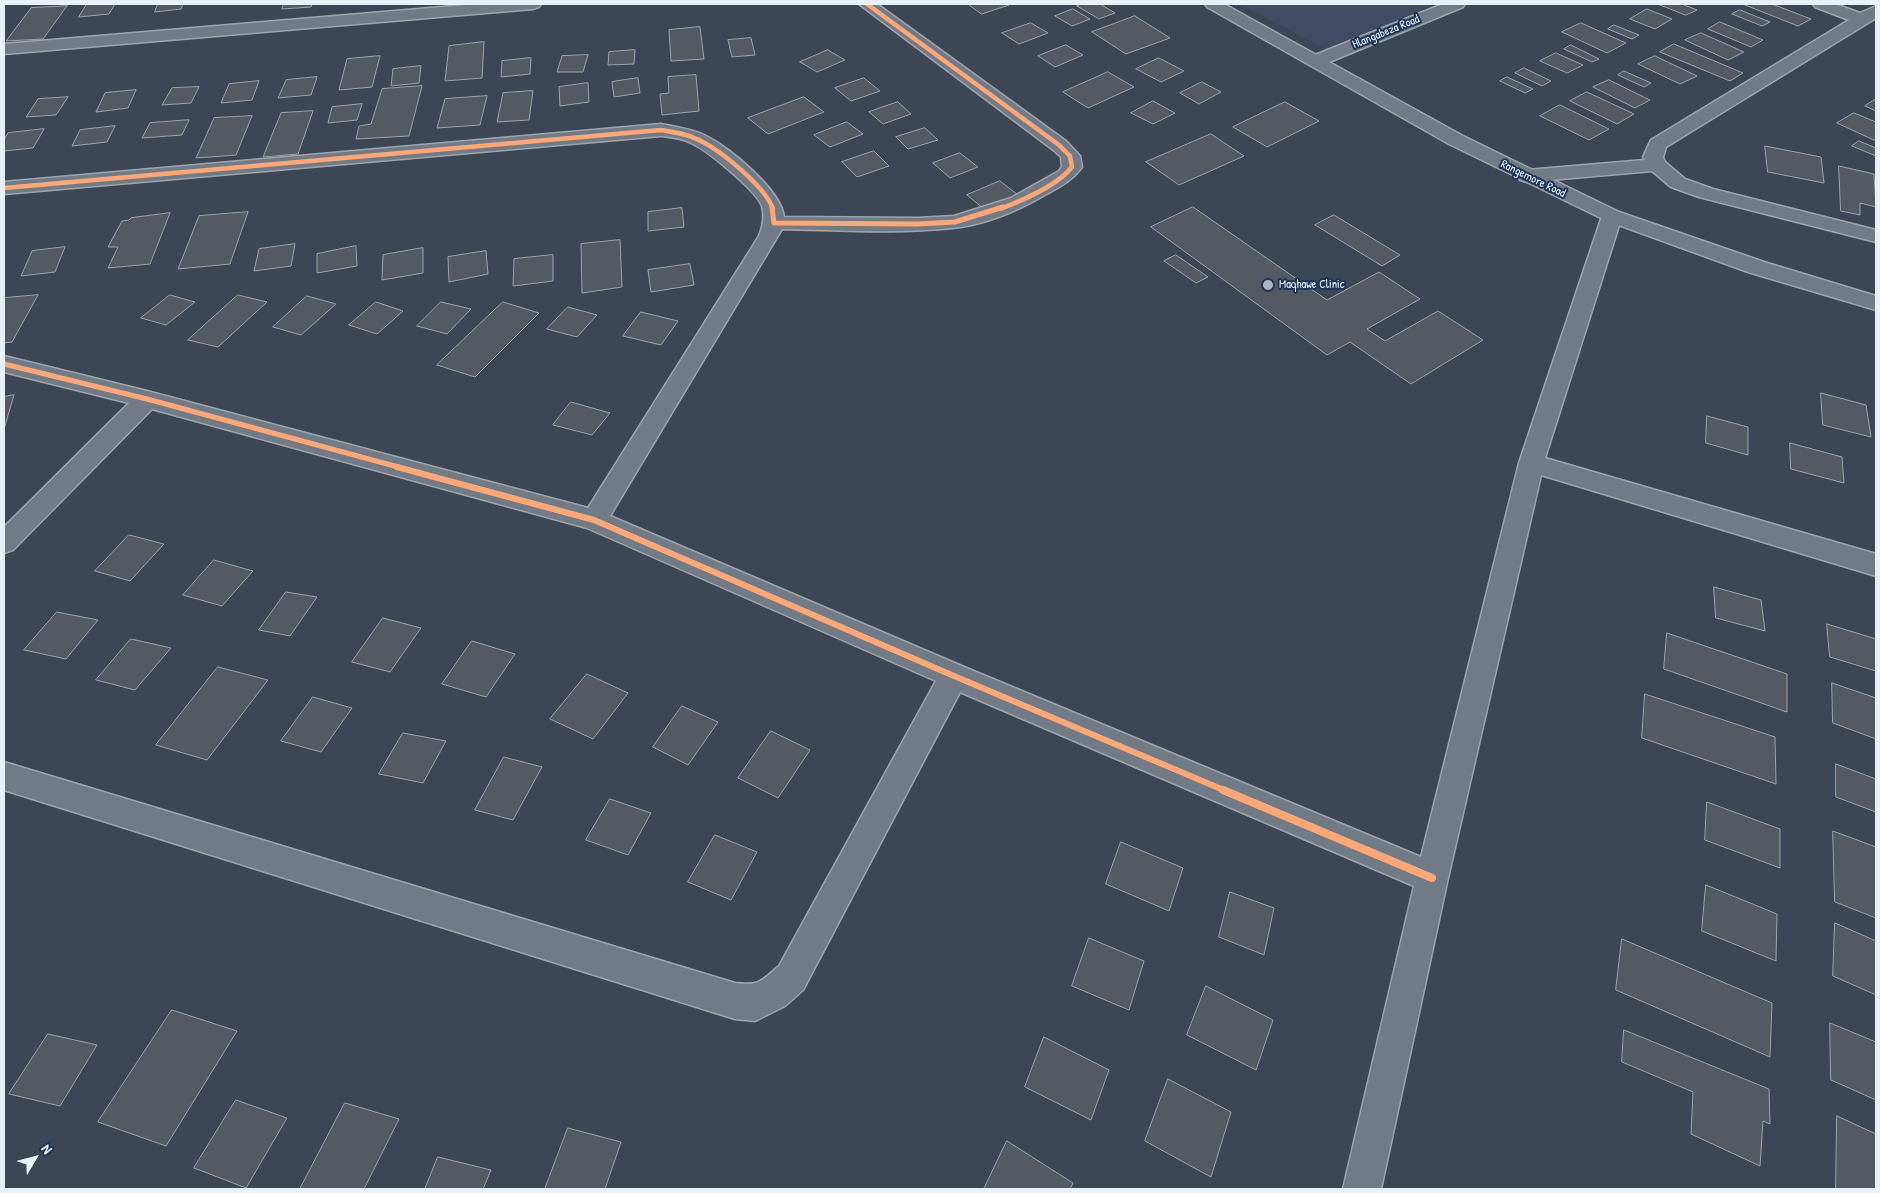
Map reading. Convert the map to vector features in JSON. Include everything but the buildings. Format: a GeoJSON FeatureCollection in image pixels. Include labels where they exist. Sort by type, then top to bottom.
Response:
{"type":"FeatureCollection","features":[{"type":"Feature","properties":{"kind":"street"},"geometry":{"type":"LineString","coordinates":[[4,49],[533,4]]}},
{"type":"Feature","properties":{"kind":"street"},"geometry":{"type":"LineString","coordinates":[[774,223],[918,224],[955,222],[1018,202],[1066,175],[1072,167],[1070,156],[1059,145],[867,4]]}},
{"type":"Feature","properties":{"kind":"street","name":"Rangemore Road"},"geometry":{"type":"LineString","coordinates":[[1213,4],[1456,140],[1612,216],[1756,267],[1876,303]]}},
{"type":"Feature","properties":{"kind":"street","name":"Hlangabeza Road"},"geometry":{"type":"LineString","coordinates":[[1316,60],[1456,4]]}},
{"type":"Feature","properties":{"kind":"street"},"geometry":{"type":"LineString","coordinates":[[1821,4],[1868,15]]}},
{"type":"Feature","properties":{"kind":"street"},"geometry":{"type":"LineString","coordinates":[[1868,15],[1658,144],[1653,157],[1656,166],[1678,183],[1706,193],[1876,236]]}},
{"type":"Feature","properties":{"kind":"street"},"geometry":{"type":"LineString","coordinates":[[4,188],[661,130],[681,133],[699,140],[714,150],[767,197],[774,210],[774,223],[769,236],[594,520]]}},
{"type":"Feature","properties":{"kind":"street"},"geometry":{"type":"LineString","coordinates":[[1527,176],[1656,166]]}},
{"type":"Feature","properties":{"kind":"street"},"geometry":{"type":"LineString","coordinates":[[1362,1189],[1432,878],[1531,462],[1612,216]]}},
{"type":"Feature","properties":{"kind":"street"},"geometry":{"type":"LineString","coordinates":[[4,364],[147,399],[594,520],[954,676],[1432,878]]}},
{"type":"Feature","properties":{"kind":"street"},"geometry":{"type":"LineString","coordinates":[[4,543],[147,399]]}},
{"type":"Feature","properties":{"kind":"street"},"geometry":{"type":"LineString","coordinates":[[1531,462],[1876,565]]}},
{"type":"Feature","properties":{"kind":"street"},"geometry":{"type":"LineString","coordinates":[[4,776],[735,1001],[755,1003],[772,994],[791,978],[954,676]]}},
{"type":"Feature","properties":{"kind":"shaded area"},"geometry":{"type":"Polygon","coordinates":[[[1240,4],[1437,4],[1327,50],[1240,4]]]}},
{"type":"Feature","properties":{"kind":"cycle path"},"geometry":{"type":"LineString","coordinates":[[4,188],[661,130],[684,134],[698,139],[724,157],[767,197],[773,209],[774,223],[918,224],[955,222],[1018,202],[1066,175],[1072,167],[1070,156],[1059,145],[867,4]]}},
{"type":"Feature","properties":{"kind":"cycle path"},"geometry":{"type":"LineString","coordinates":[[4,364],[147,399],[594,520],[954,676],[1432,878]]}},
{"type":"Feature","properties":{"kind":"place","name":"Maqhawe Clinic"},"geometry":{"type":"Point","coordinates":[1268,285]}}]}
